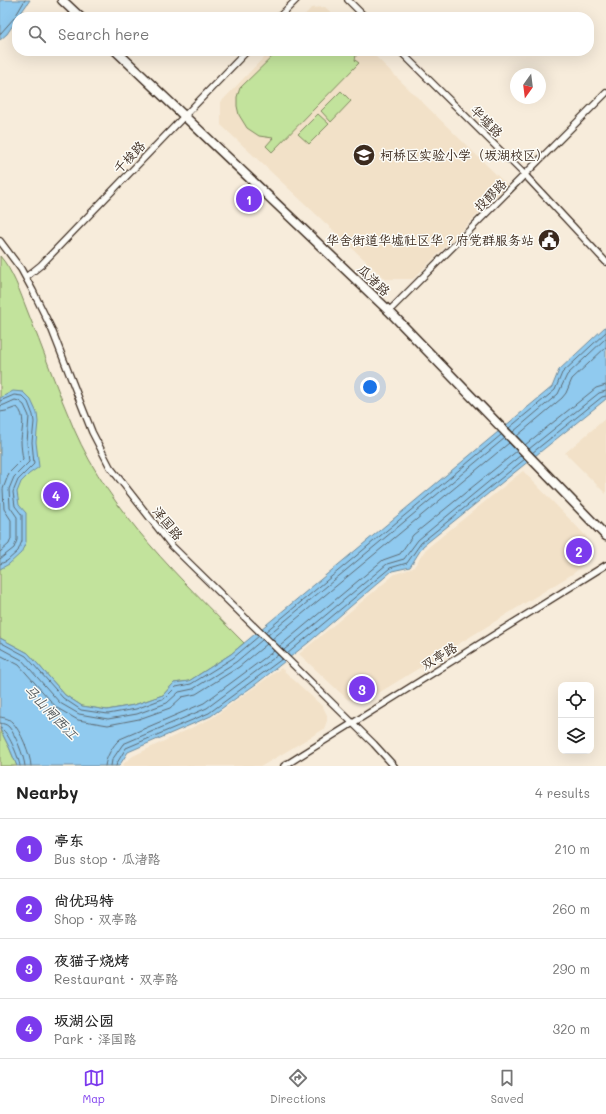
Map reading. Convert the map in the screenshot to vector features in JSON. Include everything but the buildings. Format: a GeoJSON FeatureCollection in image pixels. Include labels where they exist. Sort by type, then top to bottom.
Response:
{"type":"FeatureCollection","features":[{"type":"Feature","properties":{"kind":"street"},"geometry":{"type":"LineString","coordinates":[[62,0],[75,12]]}},
{"type":"Feature","properties":{"kind":"street"},"geometry":{"type":"LineString","coordinates":[[284,12],[296,0]]}},
{"type":"Feature","properties":{"kind":"street"},"geometry":{"type":"LineString","coordinates":[[348,0],[360,12]]}},
{"type":"Feature","properties":{"kind":"street","name":"瓜渚路"},"geometry":{"type":"LineString","coordinates":[[121,56],[389,311],[606,536]]}},
{"type":"Feature","properties":{"kind":"street","name":"千梭路"},"geometry":{"type":"LineString","coordinates":[[26,277],[41,265],[241,56]]}},
{"type":"Feature","properties":{"kind":"street","name":"华墟路"},"geometry":{"type":"LineString","coordinates":[[405,56],[525,175],[606,262]]}},
{"type":"Feature","properties":{"kind":"street","name":"投醪路"},"geometry":{"type":"LineString","coordinates":[[389,311],[606,93]]}},
{"type":"Feature","properties":{"kind":"street","name":"泽国路"},"geometry":{"type":"LineString","coordinates":[[0,241],[26,277],[52,330],[92,432],[110,467],[172,546],[353,723],[394,766]]}},
{"type":"Feature","properties":{"kind":"street","name":"双亭路"},"geometry":{"type":"LineString","coordinates":[[284,766],[606,565]]}},
{"type":"Feature","properties":{"kind":"shaded area"},"geometry":{"type":"Polygon","coordinates":[[[325,7],[330,12],[307,12],[311,8],[325,7]]]}},
{"type":"Feature","properties":{"kind":"shaded area","name":"柯桥区实验小学（坂湖校区）"},"geometry":{"type":"Polygon","coordinates":[[[265,56],[375,56],[507,185],[413,279],[385,279],[221,125],[221,102],[265,56]]]}},
{"type":"Feature","properties":{"kind":"shaded area"},"geometry":{"type":"Polygon","coordinates":[[[606,418],[606,494],[565,453],[606,418]]]}},
{"type":"Feature","properties":{"kind":"shaded area"},"geometry":{"type":"Polygon","coordinates":[[[523,471],[585,535],[590,544],[589,554],[585,563],[574,573],[372,697],[358,702],[347,699],[299,654],[395,574],[413,568],[426,549],[523,471]]]}},
{"type":"Feature","properties":{"kind":"shaded area"},"geometry":{"type":"Polygon","coordinates":[[[281,668],[323,707],[327,715],[327,721],[324,729],[262,766],[123,766],[123,764],[133,756],[212,718],[281,668]]]}},
{"type":"Feature","properties":{"kind":"green space"},"geometry":{"type":"Polygon","coordinates":[[[273,56],[356,56],[355,60],[359,63],[272,152],[266,146],[273,138],[259,136],[247,128],[239,115],[237,97],[240,88],[273,56]]]}},
{"type":"Feature","properties":{"kind":"green space"},"geometry":{"type":"Polygon","coordinates":[[[341,91],[351,101],[331,122],[321,111],[341,91]]]}},
{"type":"Feature","properties":{"kind":"green space"},"geometry":{"type":"Polygon","coordinates":[[[318,114],[329,124],[309,144],[298,134],[318,114]]]}},
{"type":"Feature","properties":{"kind":"green space"},"geometry":{"type":"Polygon","coordinates":[[[0,256],[9,268],[19,289],[74,429],[89,460],[107,489],[149,544],[244,643],[231,654],[189,681],[174,683],[163,695],[134,705],[107,710],[82,706],[65,695],[28,653],[0,638],[0,256]]]}},
{"type":"Feature","properties":{"kind":"green space"},"geometry":{"type":"Polygon","coordinates":[[[0,729],[9,747],[17,766],[0,766],[0,729]]]}},
{"type":"Feature","properties":{"kind":"water"},"geometry":{"type":"Polygon","coordinates":[[[0,0],[30,0],[22,12],[12,12],[12,26],[7,34],[0,40],[0,0]]]}},
{"type":"Feature","properties":{"kind":"water","name":"马山闸西江"},"geometry":{"type":"Polygon","coordinates":[[[606,326],[606,399],[423,546],[410,567],[392,571],[308,643],[256,684],[211,716],[128,752],[119,766],[17,766],[0,729],[0,638],[28,653],[65,695],[82,706],[107,710],[134,705],[163,695],[174,683],[189,681],[231,654],[552,387],[559,370],[606,326]]]}},
{"type":"Feature","properties":{"kind":"water"},"geometry":{"type":"Polygon","coordinates":[[[13,391],[23,392],[31,400],[37,413],[38,422],[36,442],[39,467],[21,482],[17,492],[19,505],[26,513],[26,542],[21,553],[9,564],[0,569],[0,398],[13,391]]]}},
{"type":"Feature","properties":{"kind":"place","name":"柯桥区实验小学（坂湖校区）"},"geometry":{"type":"Point","coordinates":[364,155]}},
{"type":"Feature","properties":{"kind":"place","name":"亭东"},"geometry":{"type":"Point","coordinates":[249,199]}},
{"type":"Feature","properties":{"kind":"place","name":"华舍街道华墟社区华？府党群服务站"},"geometry":{"type":"Point","coordinates":[549,240]}},
{"type":"Feature","properties":{"kind":"place","name":"坂湖公园"},"geometry":{"type":"Point","coordinates":[56,495]}},
{"type":"Feature","properties":{"kind":"place","name":"尚优玛特"},"geometry":{"type":"Point","coordinates":[579,551]}},
{"type":"Feature","properties":{"kind":"place","name":"夜猫子烧烤"},"geometry":{"type":"Point","coordinates":[362,689]}}]}
